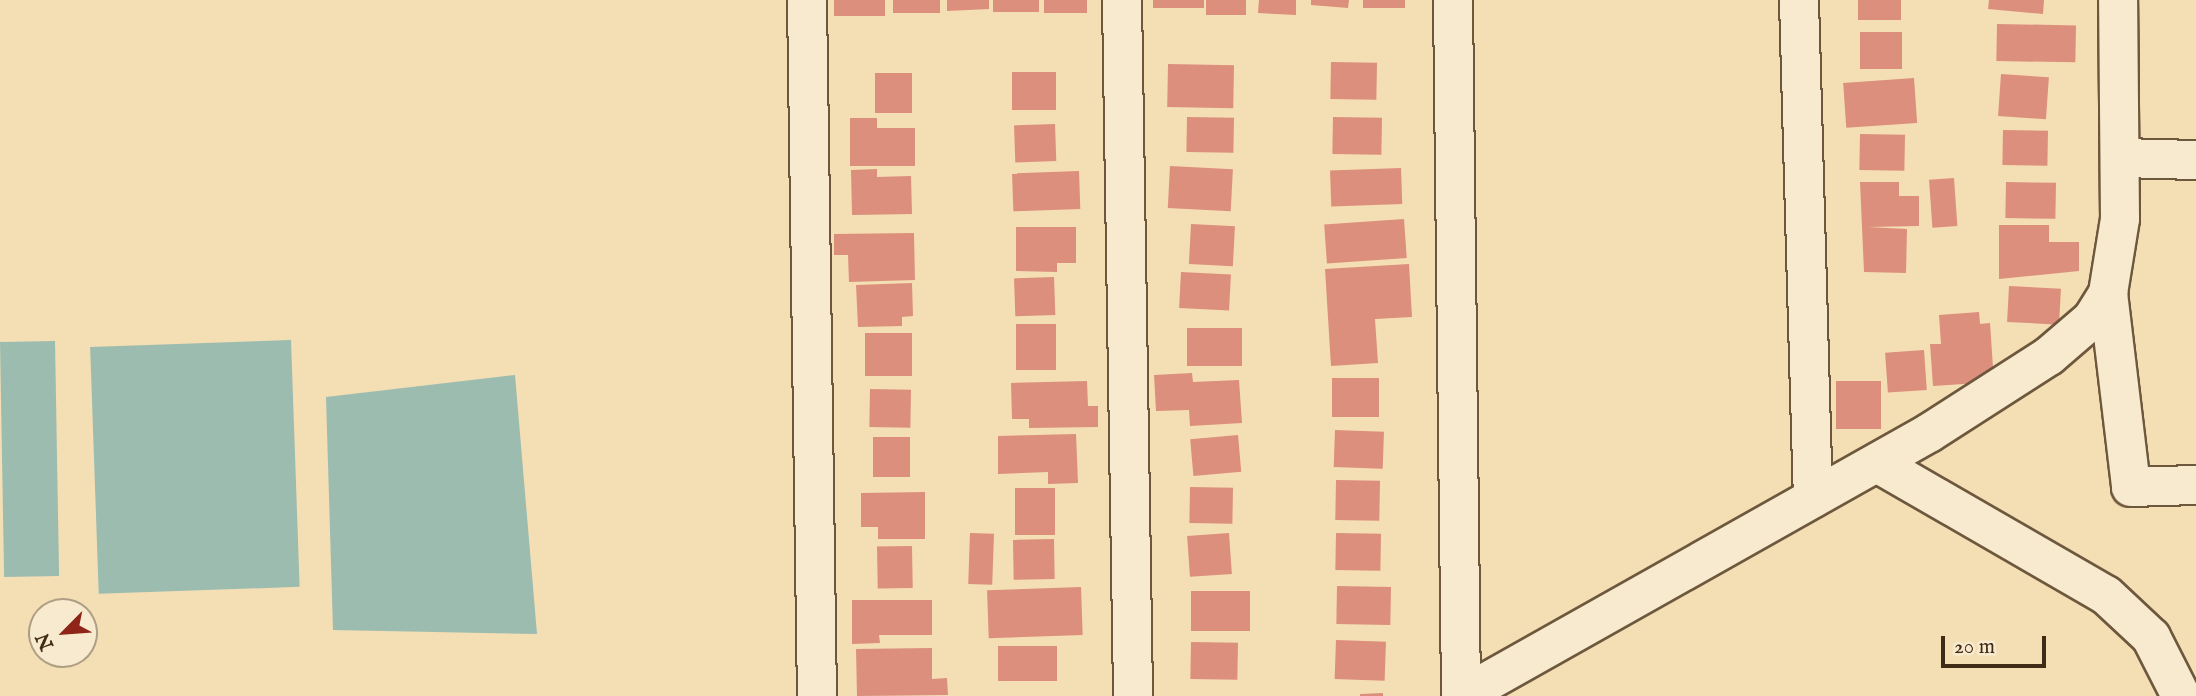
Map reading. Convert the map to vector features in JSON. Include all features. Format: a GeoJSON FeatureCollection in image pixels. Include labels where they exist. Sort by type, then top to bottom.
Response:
{"type":"FeatureCollection","features":[{"type":"Feature","properties":{"kind":"street"},"geometry":{"type":"LineString","coordinates":[[807,0],[817,696]]}},
{"type":"Feature","properties":{"kind":"street"},"geometry":{"type":"LineString","coordinates":[[1122,0],[1133,696]]}},
{"type":"Feature","properties":{"kind":"street"},"geometry":{"type":"LineString","coordinates":[[1454,0],[1461,696],[1877,463],[2049,356],[2092,319],[2108,293]]}},
{"type":"Feature","properties":{"kind":"street"},"geometry":{"type":"LineString","coordinates":[[1799,0],[1813,498]]}},
{"type":"Feature","properties":{"kind":"street"},"geometry":{"type":"LineString","coordinates":[[2118,0],[2123,158],[2108,293],[2132,487],[2196,485]]}},
{"type":"Feature","properties":{"kind":"street"},"geometry":{"type":"LineString","coordinates":[[2123,158],[2196,160]]}},
{"type":"Feature","properties":{"kind":"street"},"geometry":{"type":"LineString","coordinates":[[1877,463],[2106,595],[2151,637],[2181,696]]}},
{"type":"Feature","properties":{"kind":"shaded area"},"geometry":{"type":"Polygon","coordinates":[[[291,340],[300,587],[99,594],[90,347],[291,340]]]}},
{"type":"Feature","properties":{"kind":"shaded area"},"geometry":{"type":"Polygon","coordinates":[[[55,341],[59,576],[4,577],[0,342],[55,341]]]}},
{"type":"Feature","properties":{"kind":"shaded area"},"geometry":{"type":"Polygon","coordinates":[[[515,375],[537,634],[333,630],[326,397],[515,375]]]}},
{"type":"Feature","properties":{"kind":"building"},"geometry":{"type":"Polygon","coordinates":[[[834,0],[885,0],[885,16],[834,16],[834,0]]]}},
{"type":"Feature","properties":{"kind":"building"},"geometry":{"type":"Polygon","coordinates":[[[893,0],[940,0],[940,13],[893,13],[893,0]]]}},
{"type":"Feature","properties":{"kind":"building"},"geometry":{"type":"Polygon","coordinates":[[[947,0],[989,0],[989,9],[947,11],[947,0]]]}},
{"type":"Feature","properties":{"kind":"building"},"geometry":{"type":"Polygon","coordinates":[[[993,0],[1039,0],[1039,12],[993,12],[993,0]]]}},
{"type":"Feature","properties":{"kind":"building"},"geometry":{"type":"Polygon","coordinates":[[[1044,0],[1087,0],[1087,13],[1044,13],[1044,0]]]}},
{"type":"Feature","properties":{"kind":"building"},"geometry":{"type":"Polygon","coordinates":[[[1153,0],[1204,0],[1204,8],[1153,8],[1153,0]]]}},
{"type":"Feature","properties":{"kind":"building"},"geometry":{"type":"Polygon","coordinates":[[[1206,0],[1246,0],[1246,15],[1206,15],[1206,0]]]}},
{"type":"Feature","properties":{"kind":"building"},"geometry":{"type":"Polygon","coordinates":[[[1259,0],[1296,0],[1296,15],[1258,13],[1259,0]]]}},
{"type":"Feature","properties":{"kind":"building"},"geometry":{"type":"Polygon","coordinates":[[[1311,0],[1349,0],[1348,8],[1311,5],[1311,0]]]}},
{"type":"Feature","properties":{"kind":"building"},"geometry":{"type":"Polygon","coordinates":[[[1363,0],[1405,0],[1405,8],[1363,8],[1363,0]]]}},
{"type":"Feature","properties":{"kind":"building"},"geometry":{"type":"Polygon","coordinates":[[[1858,0],[1901,0],[1901,20],[1858,20],[1858,0]]]}},
{"type":"Feature","properties":{"kind":"building"},"geometry":{"type":"Polygon","coordinates":[[[1989,0],[2044,0],[2043,14],[1988,9],[1989,0]]]}},
{"type":"Feature","properties":{"kind":"building"},"geometry":{"type":"Polygon","coordinates":[[[1997,24],[2076,25],[2075,62],[1996,61],[1997,24]]]}},
{"type":"Feature","properties":{"kind":"building"},"geometry":{"type":"Polygon","coordinates":[[[1860,32],[1902,32],[1902,69],[1860,69],[1860,32]]]}},
{"type":"Feature","properties":{"kind":"building"},"geometry":{"type":"Polygon","coordinates":[[[1331,62],[1377,63],[1376,100],[1330,99],[1331,62]]]}},
{"type":"Feature","properties":{"kind":"building"},"geometry":{"type":"Polygon","coordinates":[[[1168,64],[1234,65],[1233,108],[1167,107],[1168,64]]]}},
{"type":"Feature","properties":{"kind":"building"},"geometry":{"type":"Polygon","coordinates":[[[1012,72],[1056,72],[1056,110],[1012,110],[1012,72]]]}},
{"type":"Feature","properties":{"kind":"building"},"geometry":{"type":"Polygon","coordinates":[[[875,73],[912,73],[912,113],[875,113],[875,73]]]}},
{"type":"Feature","properties":{"kind":"building"},"geometry":{"type":"Polygon","coordinates":[[[2001,74],[2049,77],[2046,119],[1998,116],[2001,74]]]}},
{"type":"Feature","properties":{"kind":"building"},"geometry":{"type":"Polygon","coordinates":[[[1914,78],[1917,123],[1846,128],[1843,83],[1914,78]]]}},
{"type":"Feature","properties":{"kind":"building"},"geometry":{"type":"Polygon","coordinates":[[[1187,117],[1234,118],[1233,153],[1186,152],[1187,117]]]}},
{"type":"Feature","properties":{"kind":"building"},"geometry":{"type":"Polygon","coordinates":[[[1333,117],[1382,118],[1381,155],[1332,154],[1333,117]]]}},
{"type":"Feature","properties":{"kind":"building"},"geometry":{"type":"Polygon","coordinates":[[[850,118],[877,118],[877,128],[915,128],[915,166],[850,166],[850,118]]]}},
{"type":"Feature","properties":{"kind":"building"},"geometry":{"type":"Polygon","coordinates":[[[1055,124],[1056,161],[1015,162],[1014,125],[1055,124]]]}},
{"type":"Feature","properties":{"kind":"building"},"geometry":{"type":"Polygon","coordinates":[[[2003,130],[2048,131],[2047,166],[2002,165],[2003,130]]]}},
{"type":"Feature","properties":{"kind":"building"},"geometry":{"type":"Polygon","coordinates":[[[1860,134],[1905,135],[1904,171],[1859,170],[1860,134]]]}},
{"type":"Feature","properties":{"kind":"building"},"geometry":{"type":"Polygon","coordinates":[[[1170,166],[1233,169],[1231,211],[1168,208],[1170,166]]]}},
{"type":"Feature","properties":{"kind":"building"},"geometry":{"type":"Polygon","coordinates":[[[1401,168],[1402,204],[1331,206],[1330,170],[1401,168]]]}},
{"type":"Feature","properties":{"kind":"building"},"geometry":{"type":"Polygon","coordinates":[[[877,169],[877,177],[911,176],[912,214],[852,215],[851,170],[877,169]]]}},
{"type":"Feature","properties":{"kind":"building"},"geometry":{"type":"Polygon","coordinates":[[[1079,171],[1080,209],[1013,211],[1012,173],[1079,171]]]}},
{"type":"Feature","properties":{"kind":"building"},"geometry":{"type":"Polygon","coordinates":[[[1954,178],[1957,226],[1932,228],[1929,180],[1954,178]]]}},
{"type":"Feature","properties":{"kind":"building"},"geometry":{"type":"Polygon","coordinates":[[[1860,182],[1899,182],[1899,196],[1919,196],[1919,226],[1868,227],[1907,229],[1906,273],[1864,272],[1860,182]]]}},
{"type":"Feature","properties":{"kind":"building"},"geometry":{"type":"Polygon","coordinates":[[[2006,182],[2056,183],[2055,219],[2005,218],[2006,182]]]}},
{"type":"Feature","properties":{"kind":"building"},"geometry":{"type":"Polygon","coordinates":[[[1404,219],[1407,258],[1327,263],[1324,225],[1404,219]]]}},
{"type":"Feature","properties":{"kind":"building"},"geometry":{"type":"Polygon","coordinates":[[[1191,224],[1235,226],[1233,266],[1189,264],[1191,224]]]}},
{"type":"Feature","properties":{"kind":"building"},"geometry":{"type":"Polygon","coordinates":[[[1999,225],[2049,225],[2049,242],[2079,242],[2079,271],[1999,279],[1999,225]]]}},
{"type":"Feature","properties":{"kind":"building"},"geometry":{"type":"Polygon","coordinates":[[[1016,227],[1076,227],[1076,263],[1057,263],[1057,272],[1016,271],[1016,227]]]}},
{"type":"Feature","properties":{"kind":"building"},"geometry":{"type":"Polygon","coordinates":[[[914,233],[915,280],[849,282],[848,255],[834,255],[834,234],[914,233]]]}},
{"type":"Feature","properties":{"kind":"building"},"geometry":{"type":"Polygon","coordinates":[[[1409,264],[1412,317],[1375,319],[1378,363],[1331,366],[1325,269],[1409,264]]]}},
{"type":"Feature","properties":{"kind":"building"},"geometry":{"type":"Polygon","coordinates":[[[1181,272],[1231,275],[1229,311],[1179,308],[1181,272]]]}},
{"type":"Feature","properties":{"kind":"building"},"geometry":{"type":"Polygon","coordinates":[[[1054,277],[1055,315],[1015,316],[1014,278],[1054,277]]]}},
{"type":"Feature","properties":{"kind":"building"},"geometry":{"type":"Polygon","coordinates":[[[912,283],[913,316],[902,317],[902,326],[858,327],[856,285],[912,283]]]}},
{"type":"Feature","properties":{"kind":"building"},"geometry":{"type":"Polygon","coordinates":[[[2009,286],[2061,289],[2059,325],[2007,322],[2009,286]]]}},
{"type":"Feature","properties":{"kind":"building"},"geometry":{"type":"Polygon","coordinates":[[[1979,312],[1980,324],[1990,323],[1994,382],[1933,386],[1930,344],[1941,344],[1939,315],[1979,312]]]}},
{"type":"Feature","properties":{"kind":"building"},"geometry":{"type":"Polygon","coordinates":[[[1016,324],[1056,324],[1056,370],[1016,370],[1016,324]]]}},
{"type":"Feature","properties":{"kind":"building"},"geometry":{"type":"Polygon","coordinates":[[[1187,328],[1242,328],[1242,366],[1187,366],[1187,328]]]}},
{"type":"Feature","properties":{"kind":"building"},"geometry":{"type":"Polygon","coordinates":[[[865,333],[912,333],[912,376],[865,376],[865,333]]]}},
{"type":"Feature","properties":{"kind":"building"},"geometry":{"type":"Polygon","coordinates":[[[1924,350],[1927,390],[1888,393],[1885,353],[1924,350]]]}},
{"type":"Feature","properties":{"kind":"building"},"geometry":{"type":"Polygon","coordinates":[[[1192,373],[1193,382],[1239,380],[1242,423],[1190,426],[1189,410],[1156,411],[1154,375],[1192,373]]]}},
{"type":"Feature","properties":{"kind":"building"},"geometry":{"type":"Polygon","coordinates":[[[1332,378],[1379,378],[1379,417],[1332,417],[1332,378]]]}},
{"type":"Feature","properties":{"kind":"building"},"geometry":{"type":"Polygon","coordinates":[[[1087,381],[1088,406],[1098,406],[1098,427],[1029,428],[1029,419],[1012,419],[1011,383],[1087,381]]]}},
{"type":"Feature","properties":{"kind":"building"},"geometry":{"type":"Polygon","coordinates":[[[1836,381],[1881,381],[1881,429],[1836,429],[1836,381]]]}},
{"type":"Feature","properties":{"kind":"building"},"geometry":{"type":"Polygon","coordinates":[[[870,389],[911,390],[910,428],[869,427],[870,389]]]}},
{"type":"Feature","properties":{"kind":"building"},"geometry":{"type":"Polygon","coordinates":[[[1335,430],[1384,432],[1383,469],[1334,467],[1335,430]]]}},
{"type":"Feature","properties":{"kind":"building"},"geometry":{"type":"Polygon","coordinates":[[[1076,434],[1078,483],[1048,484],[1048,472],[998,474],[998,436],[1076,434]]]}},
{"type":"Feature","properties":{"kind":"building"},"geometry":{"type":"Polygon","coordinates":[[[1238,435],[1241,472],[1193,476],[1190,439],[1238,435]]]}},
{"type":"Feature","properties":{"kind":"building"},"geometry":{"type":"Polygon","coordinates":[[[873,437],[910,437],[910,477],[873,477],[873,437]]]}},
{"type":"Feature","properties":{"kind":"building"},"geometry":{"type":"Polygon","coordinates":[[[1336,480],[1380,481],[1379,521],[1335,520],[1336,480]]]}},
{"type":"Feature","properties":{"kind":"building"},"geometry":{"type":"Polygon","coordinates":[[[1190,487],[1233,488],[1232,524],[1189,523],[1190,487]]]}},
{"type":"Feature","properties":{"kind":"building"},"geometry":{"type":"Polygon","coordinates":[[[1015,488],[1055,488],[1055,535],[1015,535],[1015,488]]]}},
{"type":"Feature","properties":{"kind":"building"},"geometry":{"type":"Polygon","coordinates":[[[925,492],[925,539],[878,539],[878,527],[861,527],[861,493],[925,492]]]}},
{"type":"Feature","properties":{"kind":"building"},"geometry":{"type":"Polygon","coordinates":[[[970,533],[994,534],[992,585],[968,584],[970,533]]]}},
{"type":"Feature","properties":{"kind":"building"},"geometry":{"type":"Polygon","coordinates":[[[1229,533],[1232,574],[1190,577],[1187,536],[1229,533]]]}},
{"type":"Feature","properties":{"kind":"building"},"geometry":{"type":"Polygon","coordinates":[[[1336,533],[1381,534],[1380,571],[1335,570],[1336,533]]]}},
{"type":"Feature","properties":{"kind":"building"},"geometry":{"type":"Polygon","coordinates":[[[1054,539],[1055,579],[1014,580],[1013,540],[1054,539]]]}},
{"type":"Feature","properties":{"kind":"building"},"geometry":{"type":"Polygon","coordinates":[[[912,546],[913,588],[878,589],[877,547],[912,546]]]}},
{"type":"Feature","properties":{"kind":"building"},"geometry":{"type":"Polygon","coordinates":[[[1337,586],[1391,587],[1390,625],[1336,624],[1337,586]]]}},
{"type":"Feature","properties":{"kind":"building"},"geometry":{"type":"Polygon","coordinates":[[[1081,587],[1083,635],[989,638],[987,590],[1081,587]]]}},
{"type":"Feature","properties":{"kind":"building"},"geometry":{"type":"Polygon","coordinates":[[[1191,591],[1250,591],[1250,631],[1191,631],[1191,591]]]}},
{"type":"Feature","properties":{"kind":"building"},"geometry":{"type":"Polygon","coordinates":[[[852,600],[932,600],[932,635],[879,635],[880,643],[852,644],[852,600]]]}},
{"type":"Feature","properties":{"kind":"building"},"geometry":{"type":"Polygon","coordinates":[[[1336,640],[1386,642],[1385,681],[1335,679],[1336,640]]]}},
{"type":"Feature","properties":{"kind":"building"},"geometry":{"type":"Polygon","coordinates":[[[1191,642],[1238,643],[1237,680],[1190,679],[1191,642]]]}},
{"type":"Feature","properties":{"kind":"building"},"geometry":{"type":"Polygon","coordinates":[[[998,646],[1057,646],[1057,681],[998,681],[998,646]]]}},
{"type":"Feature","properties":{"kind":"building"},"geometry":{"type":"Polygon","coordinates":[[[932,648],[932,679],[947,678],[948,695],[857,696],[856,649],[932,648]]]}},
{"type":"Feature","properties":{"kind":"building"},"geometry":{"type":"Polygon","coordinates":[[[1383,693],[1383,696],[1360,696],[1360,694],[1383,693]]]}}]}
